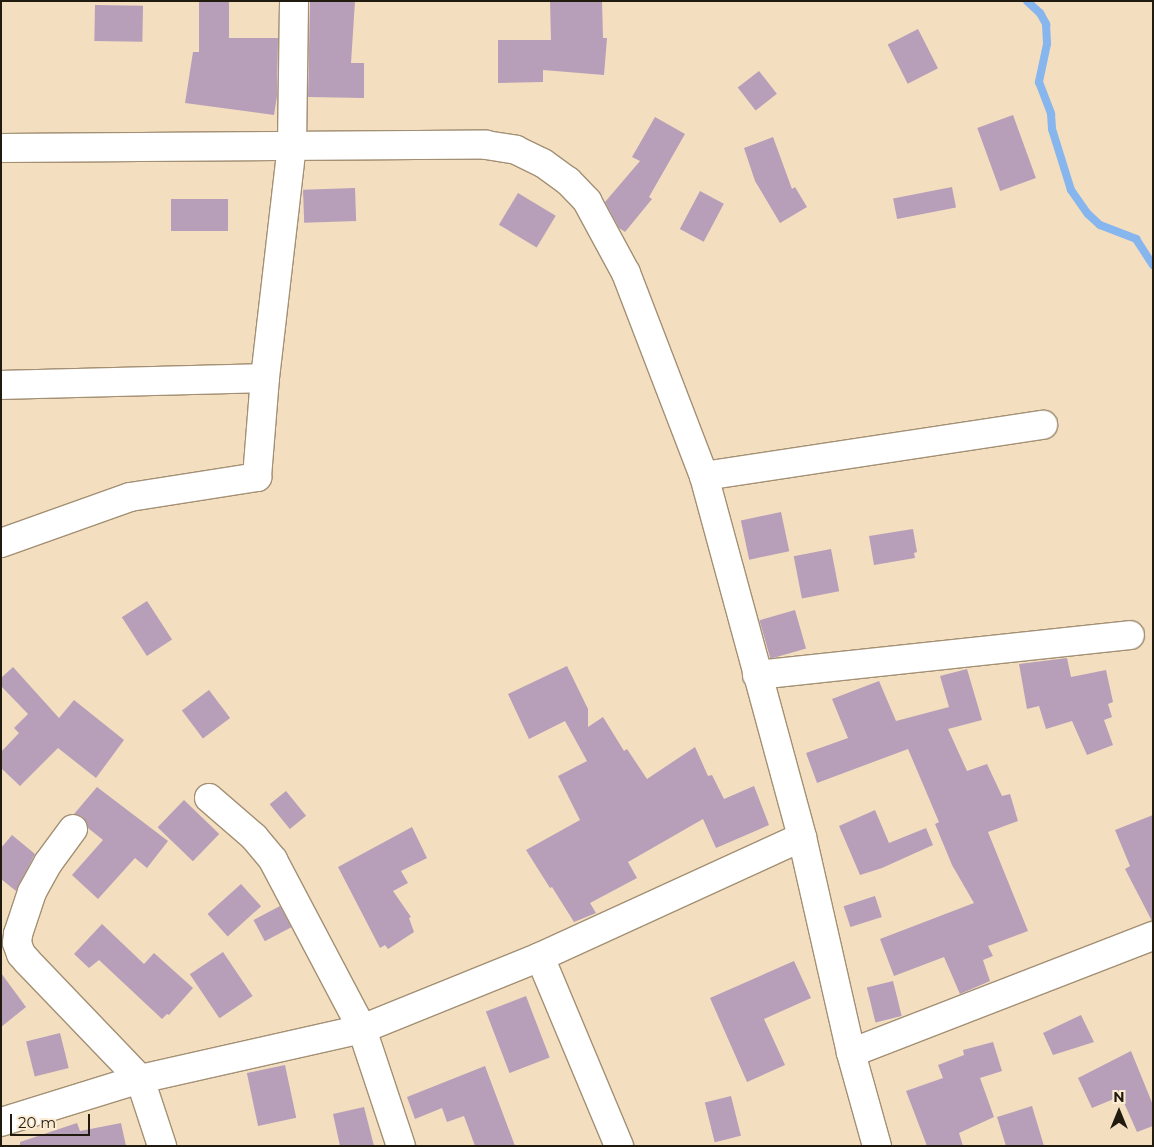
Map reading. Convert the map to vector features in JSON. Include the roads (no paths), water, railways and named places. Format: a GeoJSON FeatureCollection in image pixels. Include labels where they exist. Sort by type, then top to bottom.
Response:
{"type":"FeatureCollection","features":[{"type":"Feature","properties":{"kind":"street"},"geometry":{"type":"LineString","coordinates":[[1,543],[130,496],[257,478],[265,378],[292,146],[294,1]]}},
{"type":"Feature","properties":{"kind":"street"},"geometry":{"type":"LineString","coordinates":[[1,148],[486,144],[516,150],[543,163],[568,181],[587,201],[626,273],[704,476],[802,838],[851,1053],[877,1146]]}},
{"type":"Feature","properties":{"kind":"street"},"geometry":{"type":"LineString","coordinates":[[1,385],[265,378]]}},
{"type":"Feature","properties":{"kind":"street"},"geometry":{"type":"LineString","coordinates":[[704,476],[1043,425]]}},
{"type":"Feature","properties":{"kind":"street"},"geometry":{"type":"LineString","coordinates":[[757,675],[1130,635]]}},
{"type":"Feature","properties":{"kind":"street"},"geometry":{"type":"LineString","coordinates":[[209,798],[254,838],[274,860],[362,1029],[401,1146]]}},
{"type":"Feature","properties":{"kind":"street"},"geometry":{"type":"LineString","coordinates":[[73,829],[48,863],[32,892],[18,934],[17,943],[21,954],[140,1079],[162,1146]]}},
{"type":"Feature","properties":{"kind":"street"},"geometry":{"type":"LineString","coordinates":[[1,1122],[140,1079],[362,1029],[540,957],[802,838]]}},
{"type":"Feature","properties":{"kind":"street"},"geometry":{"type":"LineString","coordinates":[[851,1053],[1153,936]]}},
{"type":"Feature","properties":{"kind":"street"},"geometry":{"type":"LineString","coordinates":[[540,957],[619,1146]]}},
{"type":"Feature","properties":{"kind":"waterway"},"geometry":{"type":"LineString","coordinates":[[1027,1],[1040,13],[1046,24],[1047,44],[1039,82],[1051,114],[1052,129],[1071,190],[1088,214],[1100,225],[1136,239],[1153,265]]}}]}
